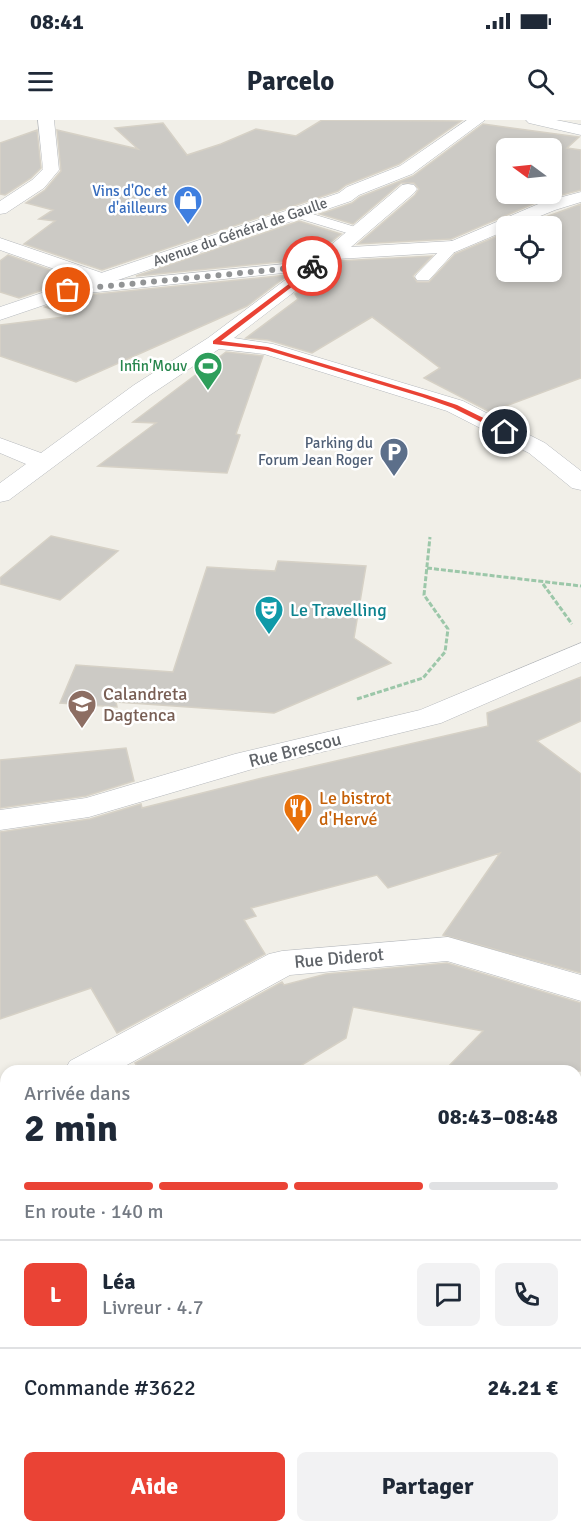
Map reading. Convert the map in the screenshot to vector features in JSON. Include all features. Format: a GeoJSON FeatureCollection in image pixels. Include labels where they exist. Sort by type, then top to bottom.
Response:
{"type":"FeatureCollection","features":[{"type":"Feature","properties":{"kind":"street"},"geometry":{"type":"LineString","coordinates":[[0,209],[38,184],[51,170],[46,120]]}},
{"type":"Feature","properties":{"kind":"street","name":"Avenue du Général de Gaulle"},"geometry":{"type":"LineString","coordinates":[[345,197],[353,191],[406,170],[477,120]]}},
{"type":"Feature","properties":{"kind":"street"},"geometry":{"type":"LineString","coordinates":[[534,120],[581,129]]}},
{"type":"Feature","properties":{"kind":"street"},"geometry":{"type":"LineString","coordinates":[[560,120],[581,129]]}},
{"type":"Feature","properties":{"kind":"street"},"geometry":{"type":"LineString","coordinates":[[0,495],[142,390],[215,342],[324,260],[482,126],[496,121]]}},
{"type":"Feature","properties":{"kind":"street","name":"Avenue du Général de Gaulle"},"geometry":{"type":"LineString","coordinates":[[0,314],[345,197],[371,197],[408,189]]}},
{"type":"Feature","properties":{"kind":"street"},"geometry":{"type":"LineString","coordinates":[[324,260],[453,246],[549,206],[580,197]]}},
{"type":"Feature","properties":{"kind":"street"},"geometry":{"type":"LineString","coordinates":[[2,246],[101,279]]}},
{"type":"Feature","properties":{"kind":"street"},"geometry":{"type":"LineString","coordinates":[[215,342],[266,348],[446,403],[537,448],[581,483]]}},
{"type":"Feature","properties":{"kind":"street"},"geometry":{"type":"LineString","coordinates":[[0,445],[44,463]]}},
{"type":"Feature","properties":{"kind":"street","name":"Rue Brescou"},"geometry":{"type":"LineString","coordinates":[[0,820],[89,807],[246,761],[430,717],[581,652]]}},
{"type":"Feature","properties":{"kind":"street","name":"Rue Diderot"},"geometry":{"type":"LineString","coordinates":[[95,1065],[282,963],[448,949],[581,988]]}},
{"type":"Feature","properties":{"kind":"lane"},"geometry":{"type":"LineString","coordinates":[[296,213],[357,232]]}},
{"type":"Feature","properties":{"kind":"lane"},"geometry":{"type":"LineString","coordinates":[[423,277],[453,246]]}},
{"type":"Feature","properties":{"kind":"lane"},"geometry":{"type":"LineString","coordinates":[[68,290],[324,260]]}},
{"type":"Feature","properties":{"kind":"path"},"geometry":{"type":"LineString","coordinates":[[342,738],[340,716],[358,698],[423,678],[445,652],[447,629],[424,595],[430,537]]}},
{"type":"Feature","properties":{"kind":"path"},"geometry":{"type":"LineString","coordinates":[[426,568],[581,586]]}},
{"type":"Feature","properties":{"kind":"path"},"geometry":{"type":"LineString","coordinates":[[543,583],[566,615]]}},
{"type":"Feature","properties":{"kind":"building"},"geometry":{"type":"Polygon","coordinates":[[[322,120],[461,121],[399,164],[346,185],[338,191],[102,270],[24,244],[55,221],[39,219],[53,210],[26,203],[45,190],[61,171],[57,130],[138,149],[115,128],[163,123],[187,155],[256,129],[296,136],[322,120]]]}},
{"type":"Feature","properties":{"kind":"building"},"geometry":{"type":"Polygon","coordinates":[[[483,124],[579,137],[567,148],[581,150],[581,190],[562,195],[562,138],[496,138],[496,204],[533,204],[505,216],[496,216],[496,220],[451,239],[358,244],[419,189],[414,183],[401,183],[353,224],[320,214],[352,203],[360,197],[413,176],[483,124]]]}},
{"type":"Feature","properties":{"kind":"building"},"geometry":{"type":"Polygon","coordinates":[[[37,130],[41,168],[31,178],[5,195],[0,194],[0,143],[37,130]]]}},
{"type":"Feature","properties":{"kind":"building"},"geometry":{"type":"Polygon","coordinates":[[[581,204],[581,378],[490,412],[424,378],[440,368],[372,317],[312,353],[268,340],[246,338],[298,299],[295,294],[338,261],[432,256],[413,276],[417,282],[429,282],[455,254],[496,237],[496,282],[562,282],[562,216],[548,216],[581,204]]]}},
{"type":"Feature","properties":{"kind":"building"},"geometry":{"type":"Polygon","coordinates":[[[299,221],[341,234],[309,259],[136,276],[299,221]]]}},
{"type":"Feature","properties":{"kind":"building"},"geometry":{"type":"Polygon","coordinates":[[[8,255],[76,279],[19,298],[0,292],[0,261],[8,255]]]}},
{"type":"Feature","properties":{"kind":"building"},"geometry":{"type":"Polygon","coordinates":[[[288,275],[247,306],[76,382],[0,356],[0,325],[72,316],[45,307],[77,296],[288,275]]]}},
{"type":"Feature","properties":{"kind":"building"},"geometry":{"type":"Polygon","coordinates":[[[226,352],[263,356],[236,434],[240,435],[227,473],[98,466],[156,423],[133,422],[226,352]]]}},
{"type":"Feature","properties":{"kind":"building"},"geometry":{"type":"Polygon","coordinates":[[[51,536],[118,551],[60,600],[0,584],[0,578],[51,536]]]}},
{"type":"Feature","properties":{"kind":"building","name":"Le Travelling"},"geometry":{"type":"Polygon","coordinates":[[[278,561],[366,566],[354,638],[391,663],[274,713],[116,702],[117,707],[60,703],[76,665],[173,672],[207,567],[275,571],[278,561]]]}},
{"type":"Feature","properties":{"kind":"building"},"geometry":{"type":"Polygon","coordinates":[[[581,677],[581,721],[537,741],[581,774],[581,973],[443,935],[500,853],[388,888],[377,875],[251,908],[256,916],[244,920],[265,954],[117,1033],[91,988],[0,1019],[0,832],[90,819],[141,804],[142,808],[488,726],[487,713],[581,677]]]}},
{"type":"Feature","properties":{"kind":"building"},"geometry":{"type":"Polygon","coordinates":[[[126,748],[134,781],[86,796],[0,808],[0,760],[126,748]]]}},
{"type":"Feature","properties":{"kind":"building"},"geometry":{"type":"Polygon","coordinates":[[[447,963],[581,1003],[581,1065],[450,1065],[483,1031],[353,1007],[346,1038],[302,1065],[136,1065],[135,1063],[282,982],[284,985],[326,974],[447,963]]]}},
{"type":"Feature","properties":{"kind":"way so far"},"geometry":{"type":"LineString","coordinates":[[68,290],[312,266]]}},
{"type":"Feature","properties":{"kind":"place","name":"Vins d'Oc et d'ailleurs"},"geometry":{"type":"Point","coordinates":[188,226]}},
{"type":"Feature","properties":{"kind":"place","name":"Infin'Mouv"},"geometry":{"type":"Point","coordinates":[208,392]}},
{"type":"Feature","properties":{"kind":"place","name":"Parking du Forum Jean Roger"},"geometry":{"type":"Point","coordinates":[394,478]}},
{"type":"Feature","properties":{"kind":"place","name":"Le Travelling"},"geometry":{"type":"Point","coordinates":[269,636]}},
{"type":"Feature","properties":{"kind":"place","name":"Calandreta Dagtenca"},"geometry":{"type":"Point","coordinates":[82,730]}},
{"type":"Feature","properties":{"kind":"place","name":"Le bistrot d'Hervé"},"geometry":{"type":"Point","coordinates":[298,834]}},
{"type":"Feature","properties":{"kind":"route"},"geometry":{"type":"LineString","coordinates":[[312,266],[316,266],[215,342],[266,348],[424,396],[455,406],[505,432]]}}]}
